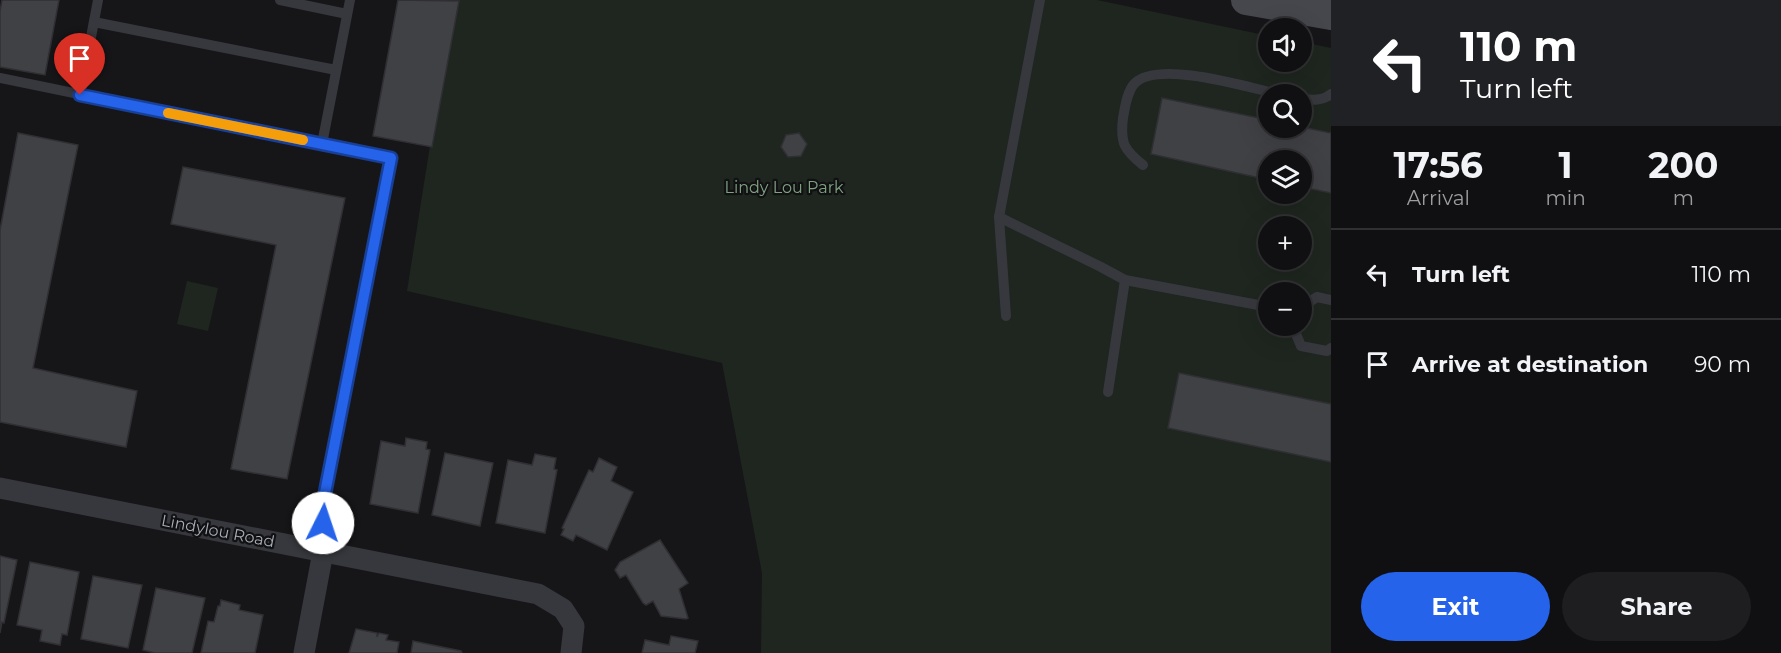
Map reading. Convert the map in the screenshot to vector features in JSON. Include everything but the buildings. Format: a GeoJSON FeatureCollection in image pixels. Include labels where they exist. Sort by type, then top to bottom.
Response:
{"type":"FeatureCollection","features":[{"type":"Feature","properties":{"kind":"main road"},"geometry":{"type":"LineString","coordinates":[[1246,0],[1331,15]]}},
{"type":"Feature","properties":{"kind":"street","name":"Lindylou Road"},"geometry":{"type":"LineString","coordinates":[[0,488],[538,594],[563,609],[574,626],[571,653]]}},
{"type":"Feature","properties":{"kind":"street"},"geometry":{"type":"LineString","coordinates":[[304,653],[323,552]]}},
{"type":"Feature","properties":{"kind":"lane"},"geometry":{"type":"LineString","coordinates":[[80,95],[98,0]]}},
{"type":"Feature","properties":{"kind":"lane"},"geometry":{"type":"LineString","coordinates":[[280,0],[347,14]]}},
{"type":"Feature","properties":{"kind":"lane"},"geometry":{"type":"LineString","coordinates":[[322,144],[350,0]]}},
{"type":"Feature","properties":{"kind":"lane"},"geometry":{"type":"LineString","coordinates":[[1006,316],[999,217],[1040,0]]}},
{"type":"Feature","properties":{"kind":"lane"},"geometry":{"type":"LineString","coordinates":[[94,22],[336,70]]}},
{"type":"Feature","properties":{"kind":"lane"},"geometry":{"type":"LineString","coordinates":[[1143,165],[1129,154],[1122,143],[1127,97],[1134,84],[1146,77],[1161,73],[1180,74],[1258,90]]}},
{"type":"Feature","properties":{"kind":"lane"},"geometry":{"type":"LineString","coordinates":[[0,78],[391,158],[324,498],[323,552]]}},
{"type":"Feature","properties":{"kind":"lane"},"geometry":{"type":"LineString","coordinates":[[1312,100],[1327,98],[1331,94]]}},
{"type":"Feature","properties":{"kind":"lane"},"geometry":{"type":"LineString","coordinates":[[999,217],[1125,280],[1258,305]]}},
{"type":"Feature","properties":{"kind":"lane"},"geometry":{"type":"LineString","coordinates":[[1108,392],[1125,280]]}},
{"type":"Feature","properties":{"kind":"lane"},"geometry":{"type":"LineString","coordinates":[[1312,300],[1317,297],[1331,300]]}},
{"type":"Feature","properties":{"kind":"lane"},"geometry":{"type":"LineString","coordinates":[[1297,336],[1301,346],[1327,351],[1331,348]]}},
{"type":"Feature","properties":{"kind":"green space","name":"Lindy Lou Park"},"geometry":{"type":"Polygon","coordinates":[[[453,0],[1097,0],[1258,34],[1258,72],[1312,72],[1312,44],[1331,48],[1331,653],[761,653],[762,573],[722,363],[407,291],[453,0]]]}},
{"type":"Feature","properties":{"kind":"green space"},"geometry":{"type":"Polygon","coordinates":[[[187,281],[218,288],[208,331],[177,324],[187,281]]]}},
{"type":"Feature","properties":{"kind":"slow traffic"},"geometry":{"type":"LineString","coordinates":[[168,113],[303,140]]}},
{"type":"Feature","properties":{"kind":"route"},"geometry":{"type":"LineString","coordinates":[[80,95],[391,158],[324,498],[323,523]]}}]}
